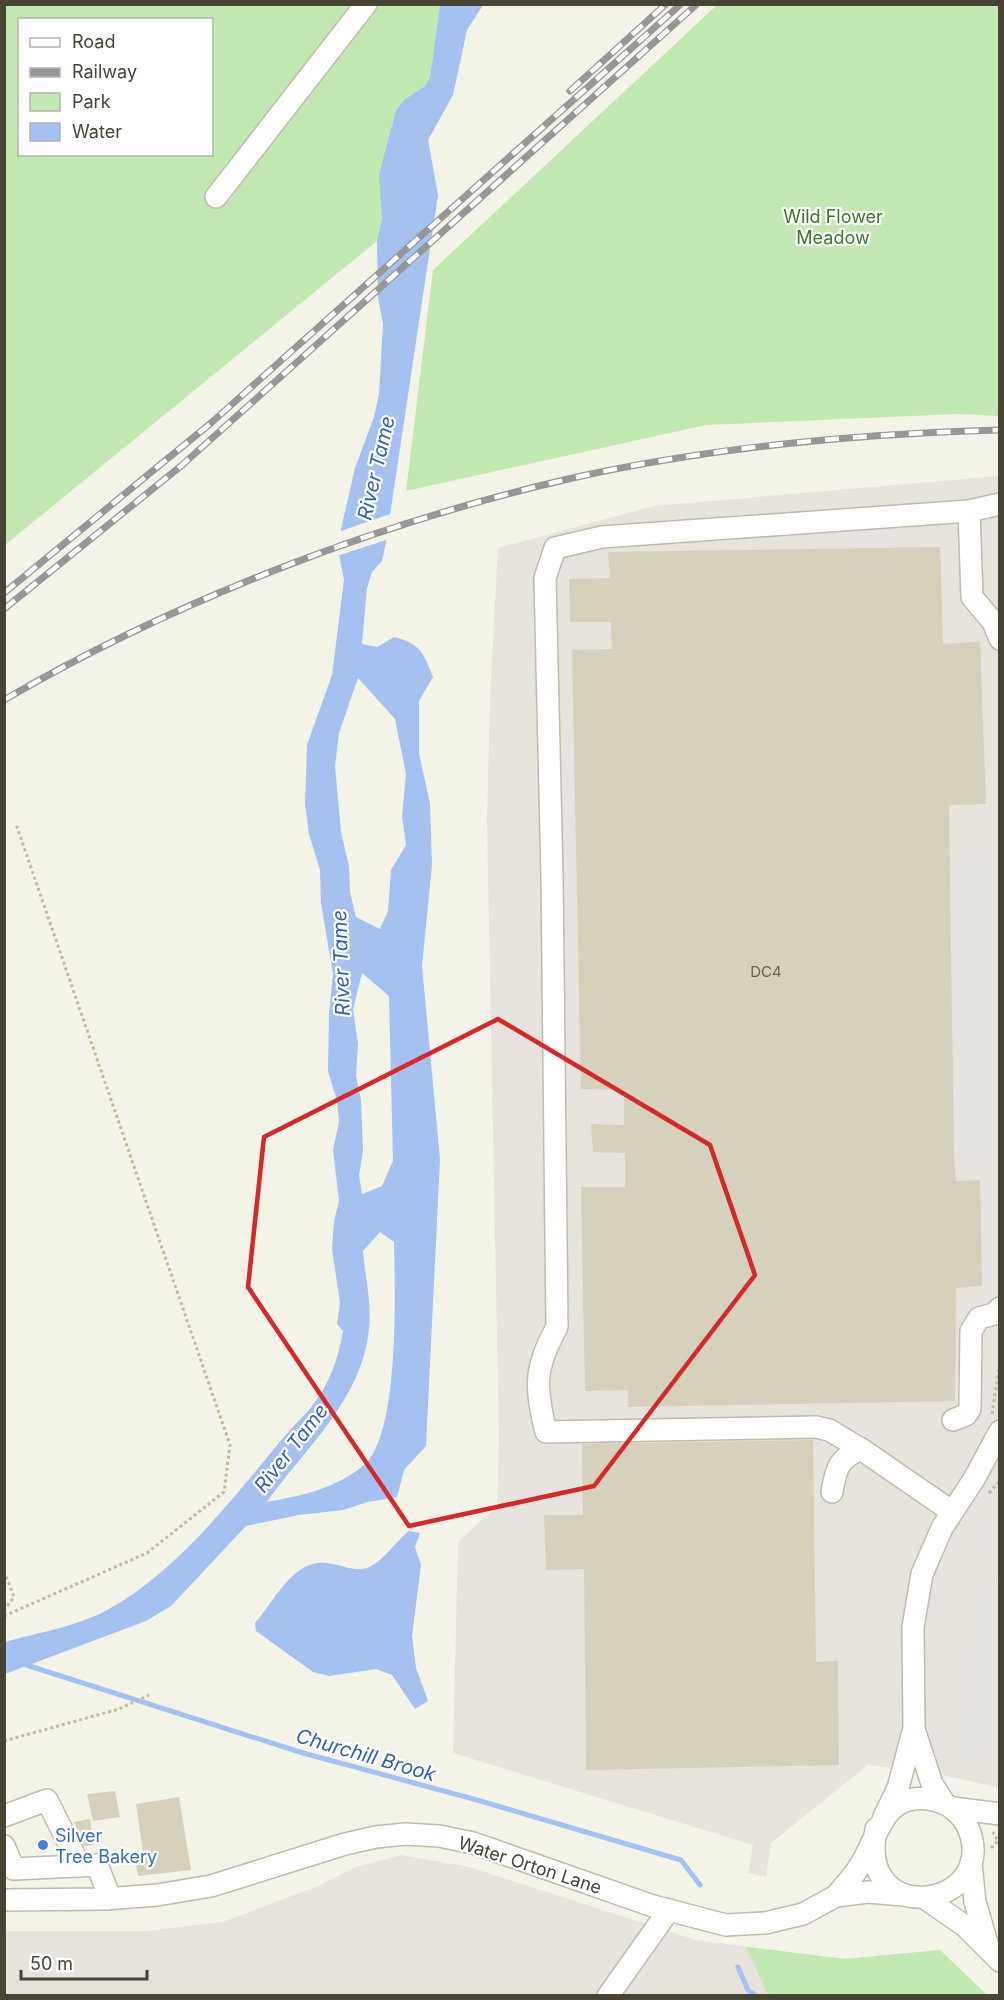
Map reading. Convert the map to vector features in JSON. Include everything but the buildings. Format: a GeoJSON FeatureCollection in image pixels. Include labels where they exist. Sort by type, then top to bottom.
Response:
{"type":"FeatureCollection","features":[{"type":"Feature","properties":{"kind":"street"},"geometry":{"type":"LineString","coordinates":[[216,197],[366,4]]}},
{"type":"Feature","properties":{"kind":"street"},"geometry":{"type":"LineString","coordinates":[[951,1511],[861,1449],[829,1430],[816,1427],[546,1432],[537,1379],[540,1362],[557,1327],[552,876],[545,578],[555,548],[602,537],[969,511],[999,504]]}},
{"type":"Feature","properties":{"kind":"street"},"geometry":{"type":"LineString","coordinates":[[969,511],[972,597],[993,622],[999,639]]}},
{"type":"Feature","properties":{"kind":"street"},"geometry":{"type":"LineString","coordinates":[[953,1420],[966,1415],[970,1409],[971,1331],[979,1318],[994,1314],[999,1308]]}},
{"type":"Feature","properties":{"kind":"street"},"geometry":{"type":"LineString","coordinates":[[995,1957],[975,1902],[972,1856],[966,1824],[932,1784],[914,1728],[913,1627],[922,1575],[951,1511],[974,1479],[999,1431]]}},
{"type":"Feature","properties":{"kind":"street"},"geometry":{"type":"LineString","coordinates":[[832,1491],[835,1472],[846,1455],[861,1449]]}},
{"type":"Feature","properties":{"kind":"street"},"geometry":{"type":"LineString","coordinates":[[974,1479],[999,1460]]}},
{"type":"Feature","properties":{"kind":"street","name":"Water Orton Lane"},"geometry":{"type":"LineString","coordinates":[[836,1896],[860,1866],[898,1788],[914,1728]]}},
{"type":"Feature","properties":{"kind":"street"},"geometry":{"type":"LineString","coordinates":[[995,1957],[965,1926],[926,1899],[903,1895],[889,1886],[878,1872],[872,1850],[880,1823],[901,1804],[923,1799],[999,1814]]}},
{"type":"Feature","properties":{"kind":"street"},"geometry":{"type":"LineString","coordinates":[[4,1816],[47,1800],[80,1866]]}},
{"type":"Feature","properties":{"kind":"street"},"geometry":{"type":"LineString","coordinates":[[926,1899],[948,1892],[963,1879],[972,1856],[987,1829],[999,1823]]}},
{"type":"Feature","properties":{"kind":"street","name":"Water Orton Lane"},"geometry":{"type":"LineString","coordinates":[[4,1900],[108,1899],[158,1895],[211,1886],[345,1844],[376,1837],[405,1834],[439,1836],[473,1843],[669,1911],[726,1925],[765,1923],[803,1914],[836,1896],[868,1892],[903,1895]]}},
{"type":"Feature","properties":{"kind":"street"},"geometry":{"type":"LineString","coordinates":[[4,1845],[14,1869],[97,1866],[107,1890],[108,1899]]}},
{"type":"Feature","properties":{"kind":"street"},"geometry":{"type":"LineString","coordinates":[[608,1995],[669,1911]]}},
{"type":"Feature","properties":{"kind":"path"},"geometry":{"type":"LineString","coordinates":[[4,1616],[147,1553],[224,1492],[230,1445],[15,824]]}},
{"type":"Feature","properties":{"kind":"path"},"geometry":{"type":"LineString","coordinates":[[4,1571],[14,1596],[4,1610]]}},
{"type":"Feature","properties":{"kind":"path"},"geometry":{"type":"LineString","coordinates":[[4,1741],[125,1706],[149,1695]]}},
{"type":"Feature","properties":{"kind":"highlighted area"},"geometry":{"type":"Polygon","coordinates":[[[498,1019],[710,1145],[755,1275],[594,1486],[409,1526],[248,1287],[264,1137],[498,1019]]]}},
{"type":"Feature","properties":{"kind":"shaded area"},"geometry":{"type":"Polygon","coordinates":[[[999,476],[999,1788],[939,1774],[868,1765],[771,1843],[766,1877],[748,1873],[753,1845],[453,1753],[458,1542],[497,1506],[499,1439],[487,821],[490,698],[498,548],[654,506],[999,476]]]}},
{"type":"Feature","properties":{"kind":"shaded area"},"geometry":{"type":"Polygon","coordinates":[[[999,852],[999,1160],[954,1159],[951,854],[999,852]]]}},
{"type":"Feature","properties":{"kind":"shaded area"},"geometry":{"type":"Polygon","coordinates":[[[980,1180],[999,1186],[999,1299],[984,1298],[982,1286],[980,1180]]]}},
{"type":"Feature","properties":{"kind":"shaded area"},"geometry":{"type":"Polygon","coordinates":[[[988,1517],[999,1519],[1000,1747],[988,1746],[986,1768],[957,1765],[979,1590],[991,1590],[995,1564],[983,1561],[988,1517]]]}},
{"type":"Feature","properties":{"kind":"shaded area"},"geometry":{"type":"Polygon","coordinates":[[[401,1855],[469,1867],[696,1940],[845,1959],[940,1950],[987,1995],[5,1995],[4,1931],[145,1931],[223,1922],[318,1886],[355,1867],[401,1855]]]}},
{"type":"Feature","properties":{"kind":"green space","name":"Wild Flower Meadow"},"geometry":{"type":"Polygon","coordinates":[[[718,4],[999,5],[999,416],[958,414],[706,425],[406,491],[433,270],[718,4]]]}},
{"type":"Feature","properties":{"kind":"green space"},"geometry":{"type":"Polygon","coordinates":[[[5,5],[440,5],[430,77],[425,86],[404,100],[396,110],[385,153],[382,218],[377,241],[5,545],[5,5]]]}},
{"type":"Feature","properties":{"kind":"green space"},"geometry":{"type":"Polygon","coordinates":[[[746,1947],[845,1959],[940,1950],[987,1995],[772,1995],[766,1991],[746,1947]]]}},
{"type":"Feature","properties":{"kind":"water","name":"River Tame"},"geometry":{"type":"Polygon","coordinates":[[[440,5],[483,5],[467,30],[453,95],[428,140],[438,195],[386,542],[382,561],[372,572],[367,588],[362,644],[377,647],[394,637],[403,639],[415,646],[424,656],[433,677],[419,701],[419,753],[430,804],[432,865],[422,966],[440,1159],[426,1446],[404,1470],[397,1497],[368,1502],[343,1510],[299,1515],[246,1526],[171,1606],[146,1621],[5,1674],[5,1642],[71,1625],[97,1615],[134,1594],[179,1556],[221,1512],[311,1407],[329,1377],[339,1350],[343,1331],[337,1324],[340,1303],[332,1249],[334,1221],[339,1201],[333,1150],[339,1122],[337,1101],[328,1071],[329,1014],[333,974],[321,903],[320,870],[309,834],[305,804],[307,745],[332,675],[344,580],[339,554],[341,529],[355,468],[374,417],[379,394],[383,324],[378,298],[377,241],[382,218],[379,175],[396,110],[404,100],[425,86],[430,77],[440,5]],[[358,678],[339,733],[335,766],[341,832],[349,866],[350,892],[356,917],[380,929],[388,911],[391,870],[406,845],[402,816],[406,774],[395,719],[358,678]],[[362,973],[353,1009],[358,1044],[356,1076],[361,1100],[363,1151],[359,1175],[362,1194],[382,1186],[393,1161],[389,996],[362,973]],[[380,1232],[363,1251],[370,1319],[364,1355],[344,1401],[267,1502],[306,1494],[342,1480],[364,1465],[376,1448],[384,1424],[390,1393],[393,1360],[394,1242],[380,1232]]]}},
{"type":"Feature","properties":{"kind":"water"},"geometry":{"type":"Polygon","coordinates":[[[409,1531],[420,1533],[415,1547],[421,1565],[412,1636],[416,1668],[428,1701],[415,1709],[392,1675],[376,1669],[329,1676],[313,1672],[256,1631],[255,1623],[285,1584],[304,1568],[326,1563],[352,1568],[367,1568],[378,1561],[409,1531]]]}},
{"type":"Feature","properties":{"kind":"pier"},"geometry":{"type":"Polygon","coordinates":[[[393,513],[389,539],[337,556],[338,532],[393,513]]]}},
{"type":"Feature","properties":{"kind":"waterway","name":"Churchill Brook"},"geometry":{"type":"LineString","coordinates":[[20,1663],[303,1753],[477,1800],[681,1860],[700,1885]]}},
{"type":"Feature","properties":{"kind":"waterway","name":"Churchill Brook"},"geometry":{"type":"LineString","coordinates":[[738,1967],[748,1990],[756,1996]]}},
{"type":"Feature","properties":{"kind":"railway"},"geometry":{"type":"LineString","coordinates":[[570,91],[666,4]]}},
{"type":"Feature","properties":{"kind":"railway"},"geometry":{"type":"LineString","coordinates":[[4,593],[211,423],[681,4]]}},
{"type":"Feature","properties":{"kind":"railway"},"geometry":{"type":"LineString","coordinates":[[4,609],[181,466],[697,4]]}},
{"type":"Feature","properties":{"kind":"railway"},"geometry":{"type":"LineString","coordinates":[[4,700],[70,664],[207,598],[350,542],[495,497],[621,468],[728,450],[891,435],[1000,430]]}},
{"type":"Feature","properties":{"kind":"place","name":"Silver Tree Bakery"},"geometry":{"type":"Point","coordinates":[43,1845]}}]}
